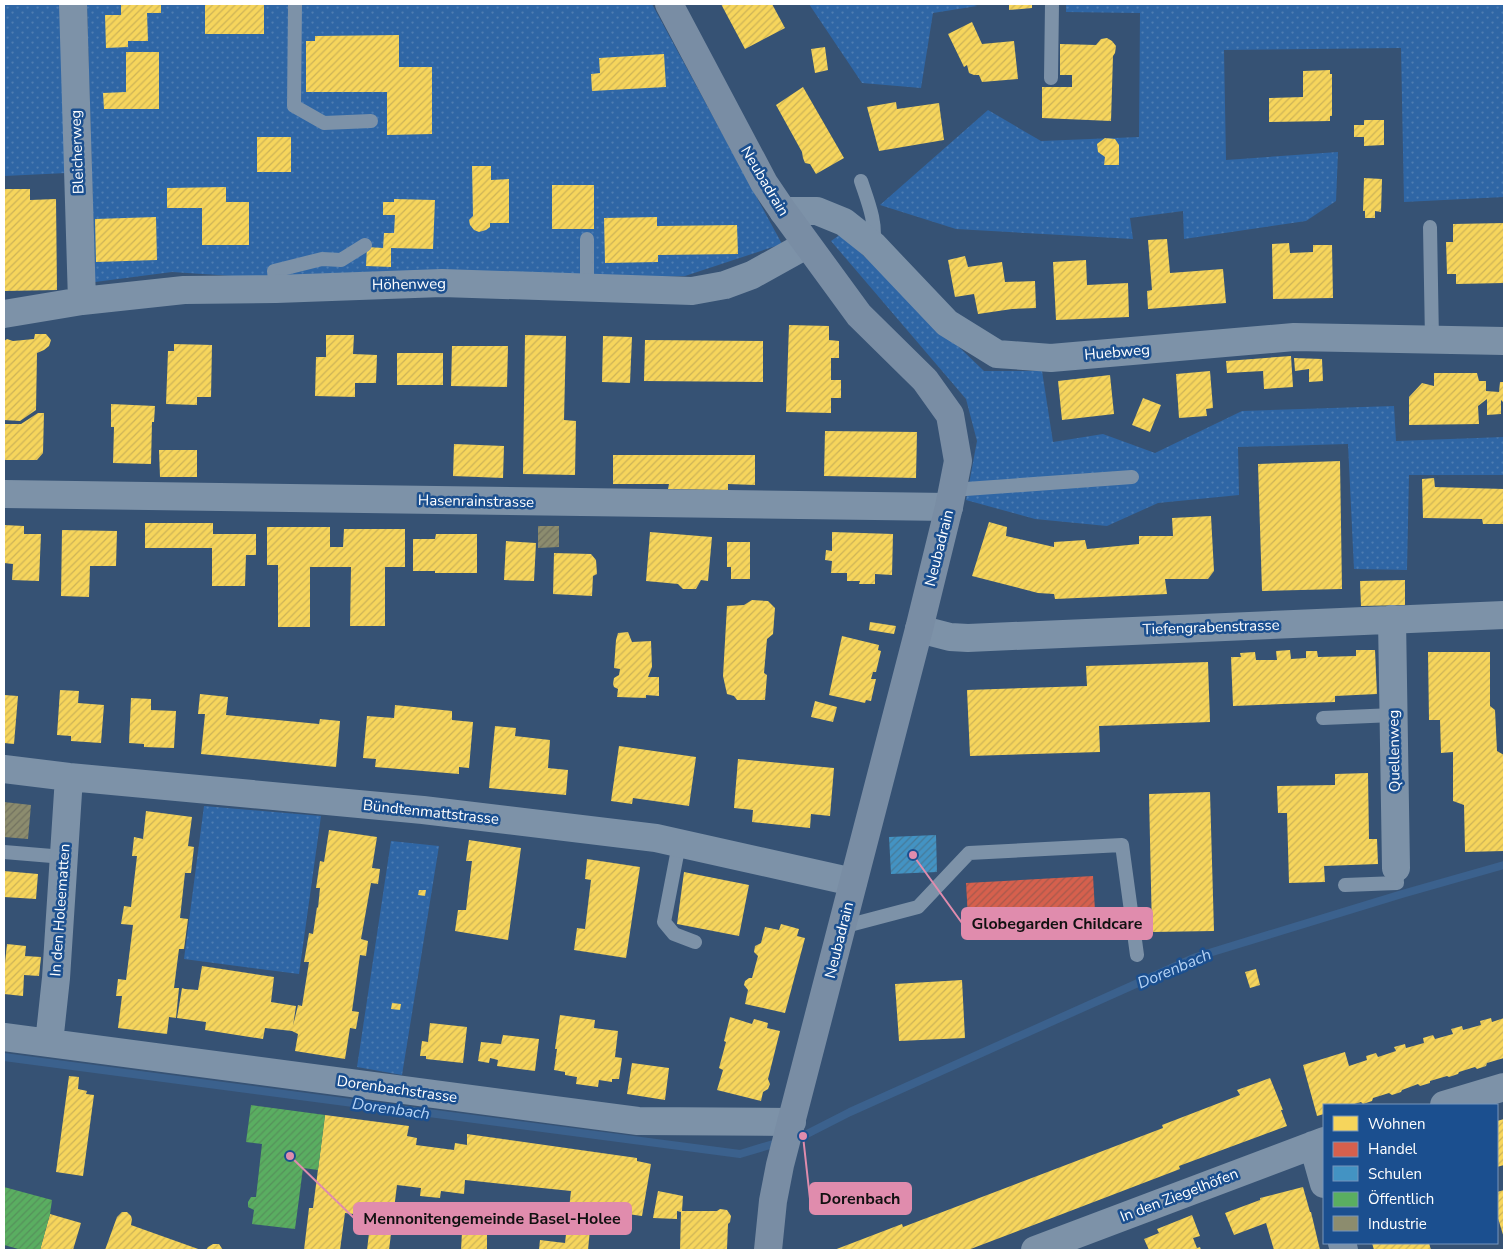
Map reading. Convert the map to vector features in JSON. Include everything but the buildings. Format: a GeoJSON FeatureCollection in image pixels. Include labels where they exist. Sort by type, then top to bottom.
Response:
{"type":"FeatureCollection","features":[{"type":"Feature","properties":{"kind":"street","name":"Bleicherweg"},"geometry":{"type":"LineString","coordinates":[[72,4],[82,301]]}},
{"type":"Feature","properties":{"kind":"street","name":"Neubadrain"},"geometry":{"type":"LineString","coordinates":[[669,4],[764,182],[806,245],[859,315],[925,380],[950,415],[958,462],[919,629],[780,1165],[772,1201],[768,1250]]}},
{"type":"Feature","properties":{"kind":"street","name":"Huebweg"},"geometry":{"type":"LineString","coordinates":[[783,211],[817,211],[844,222],[873,245],[947,323],[997,354],[1052,358],[1294,337],[1504,341]]}},
{"type":"Feature","properties":{"kind":"street","name":"Höhenweg"},"geometry":{"type":"LineString","coordinates":[[4,314],[82,301],[184,290],[276,289],[437,282],[692,291],[725,285],[752,274],[806,245]]}},
{"type":"Feature","properties":{"kind":"street","name":"Hasenrainstrasse"},"geometry":{"type":"LineString","coordinates":[[4,494],[950,499]]}},
{"type":"Feature","properties":{"kind":"street","name":"Tiefengrabenstrasse"},"geometry":{"type":"LineString","coordinates":[[919,629],[950,637],[968,638],[1504,615]]}},
{"type":"Feature","properties":{"kind":"street","name":"Quellenweg"},"geometry":{"type":"LineString","coordinates":[[1392,619],[1396,876]]}},
{"type":"Feature","properties":{"kind":"street","name":"Bündtenmattstrasse"},"geometry":{"type":"LineString","coordinates":[[4,769],[68,777],[423,810],[656,838],[854,882]]}},
{"type":"Feature","properties":{"kind":"street","name":"In den Holeematten"},"geometry":{"type":"LineString","coordinates":[[49,1043],[56,978],[68,777]]}},
{"type":"Feature","properties":{"kind":"street","name":"Dorenbachstrasse"},"geometry":{"type":"LineString","coordinates":[[4,1037],[638,1121],[792,1122]]}},
{"type":"Feature","properties":{"kind":"street"},"geometry":{"type":"LineString","coordinates":[[1447,1104],[1504,1087]]}},
{"type":"Feature","properties":{"kind":"street"},"geometry":{"type":"LineString","coordinates":[[1318,1143],[1323,1177]]}},
{"type":"Feature","properties":{"kind":"street","name":"In den Ziegelhöfen"},"geometry":{"type":"LineString","coordinates":[[1035,1250],[1318,1143]]}},
{"type":"Feature","properties":{"kind":"lane"},"geometry":{"type":"LineString","coordinates":[[295,4],[294,106],[324,123],[371,121]]}},
{"type":"Feature","properties":{"kind":"lane"},"geometry":{"type":"LineString","coordinates":[[1051,78],[1052,4]]}},
{"type":"Feature","properties":{"kind":"lane"},"geometry":{"type":"LineString","coordinates":[[861,181],[872,214],[875,234],[873,245]]}},
{"type":"Feature","properties":{"kind":"lane"},"geometry":{"type":"LineString","coordinates":[[1430,227],[1432,340]]}},
{"type":"Feature","properties":{"kind":"lane"},"geometry":{"type":"LineString","coordinates":[[587,239],[587,287]]}},
{"type":"Feature","properties":{"kind":"lane"},"geometry":{"type":"LineString","coordinates":[[276,289],[274,271],[322,259],[341,260],[364,246]]}},
{"type":"Feature","properties":{"kind":"lane"},"geometry":{"type":"LineString","coordinates":[[950,499],[1132,477]]}},
{"type":"Feature","properties":{"kind":"lane"},"geometry":{"type":"LineString","coordinates":[[1323,718],[1394,715]]}},
{"type":"Feature","properties":{"kind":"lane"},"geometry":{"type":"LineString","coordinates":[[679,844],[664,922],[674,934],[695,942]]}},
{"type":"Feature","properties":{"kind":"lane"},"geometry":{"type":"LineString","coordinates":[[842,927],[918,906],[968,853],[1122,845],[1136,956]]}},
{"type":"Feature","properties":{"kind":"lane"},"geometry":{"type":"LineString","coordinates":[[4,852],[64,857]]}},
{"type":"Feature","properties":{"kind":"lane"},"geometry":{"type":"LineString","coordinates":[[1345,885],[1396,876]]}},
{"type":"Feature","properties":{"kind":"shaded area"},"geometry":{"type":"Polygon","coordinates":[[[4,4],[62,4],[67,173],[4,176],[4,4]]]}},
{"type":"Feature","properties":{"kind":"shaded area"},"geometry":{"type":"Polygon","coordinates":[[[87,4],[652,4],[782,244],[685,276],[375,285],[172,272],[95,282],[87,4]]]}},
{"type":"Feature","properties":{"kind":"shaded area"},"geometry":{"type":"Polygon","coordinates":[[[809,4],[971,4],[977,6],[933,13],[921,88],[862,83],[809,4]]]}},
{"type":"Feature","properties":{"kind":"shaded area"},"geometry":{"type":"Polygon","coordinates":[[[1066,4],[1504,4],[1504,197],[1404,202],[1401,48],[1224,50],[1226,160],[1338,152],[1336,201],[1306,221],[1184,239],[1183,211],[1130,218],[1133,239],[956,229],[880,205],[988,110],[1041,141],[1139,137],[1140,13],[1066,12],[1066,4]]]}},
{"type":"Feature","properties":{"kind":"shaded area"},"geometry":{"type":"Polygon","coordinates":[[[841,234],[984,371],[1042,371],[1053,442],[1103,434],[1155,453],[1242,411],[1394,406],[1396,441],[1504,437],[1504,475],[1409,475],[1407,570],[1354,569],[1348,444],[1238,447],[1239,495],[1158,503],[1107,526],[1035,519],[966,500],[977,441],[966,399],[831,241],[841,234]]]}},
{"type":"Feature","properties":{"kind":"shaded area"},"geometry":{"type":"Polygon","coordinates":[[[204,806],[321,816],[299,974],[184,959],[204,806]]]}},
{"type":"Feature","properties":{"kind":"shaded area"},"geometry":{"type":"Polygon","coordinates":[[[391,841],[439,846],[402,1075],[357,1067],[391,841]]]}},
{"type":"Feature","properties":{"kind":"waterway","name":"Dorenbach"},"geometry":{"type":"LineString","coordinates":[[794,1138],[803,1136],[850,1112],[1196,957],[1504,865]]}},
{"type":"Feature","properties":{"kind":"waterway","name":"Dorenbach"},"geometry":{"type":"LineString","coordinates":[[4,1057],[740,1154],[780,1142]]}},
{"type":"Feature","properties":{"kind":"place","name":"Globegarden Childcare"},"geometry":{"type":"Point","coordinates":[913,855]}},
{"type":"Feature","properties":{"kind":"place","name":"Dorenbach"},"geometry":{"type":"Point","coordinates":[803,1136]}},
{"type":"Feature","properties":{"kind":"place","name":"Mennonitengemeinde Basel-Holee"},"geometry":{"type":"Point","coordinates":[290,1156]}}]}
